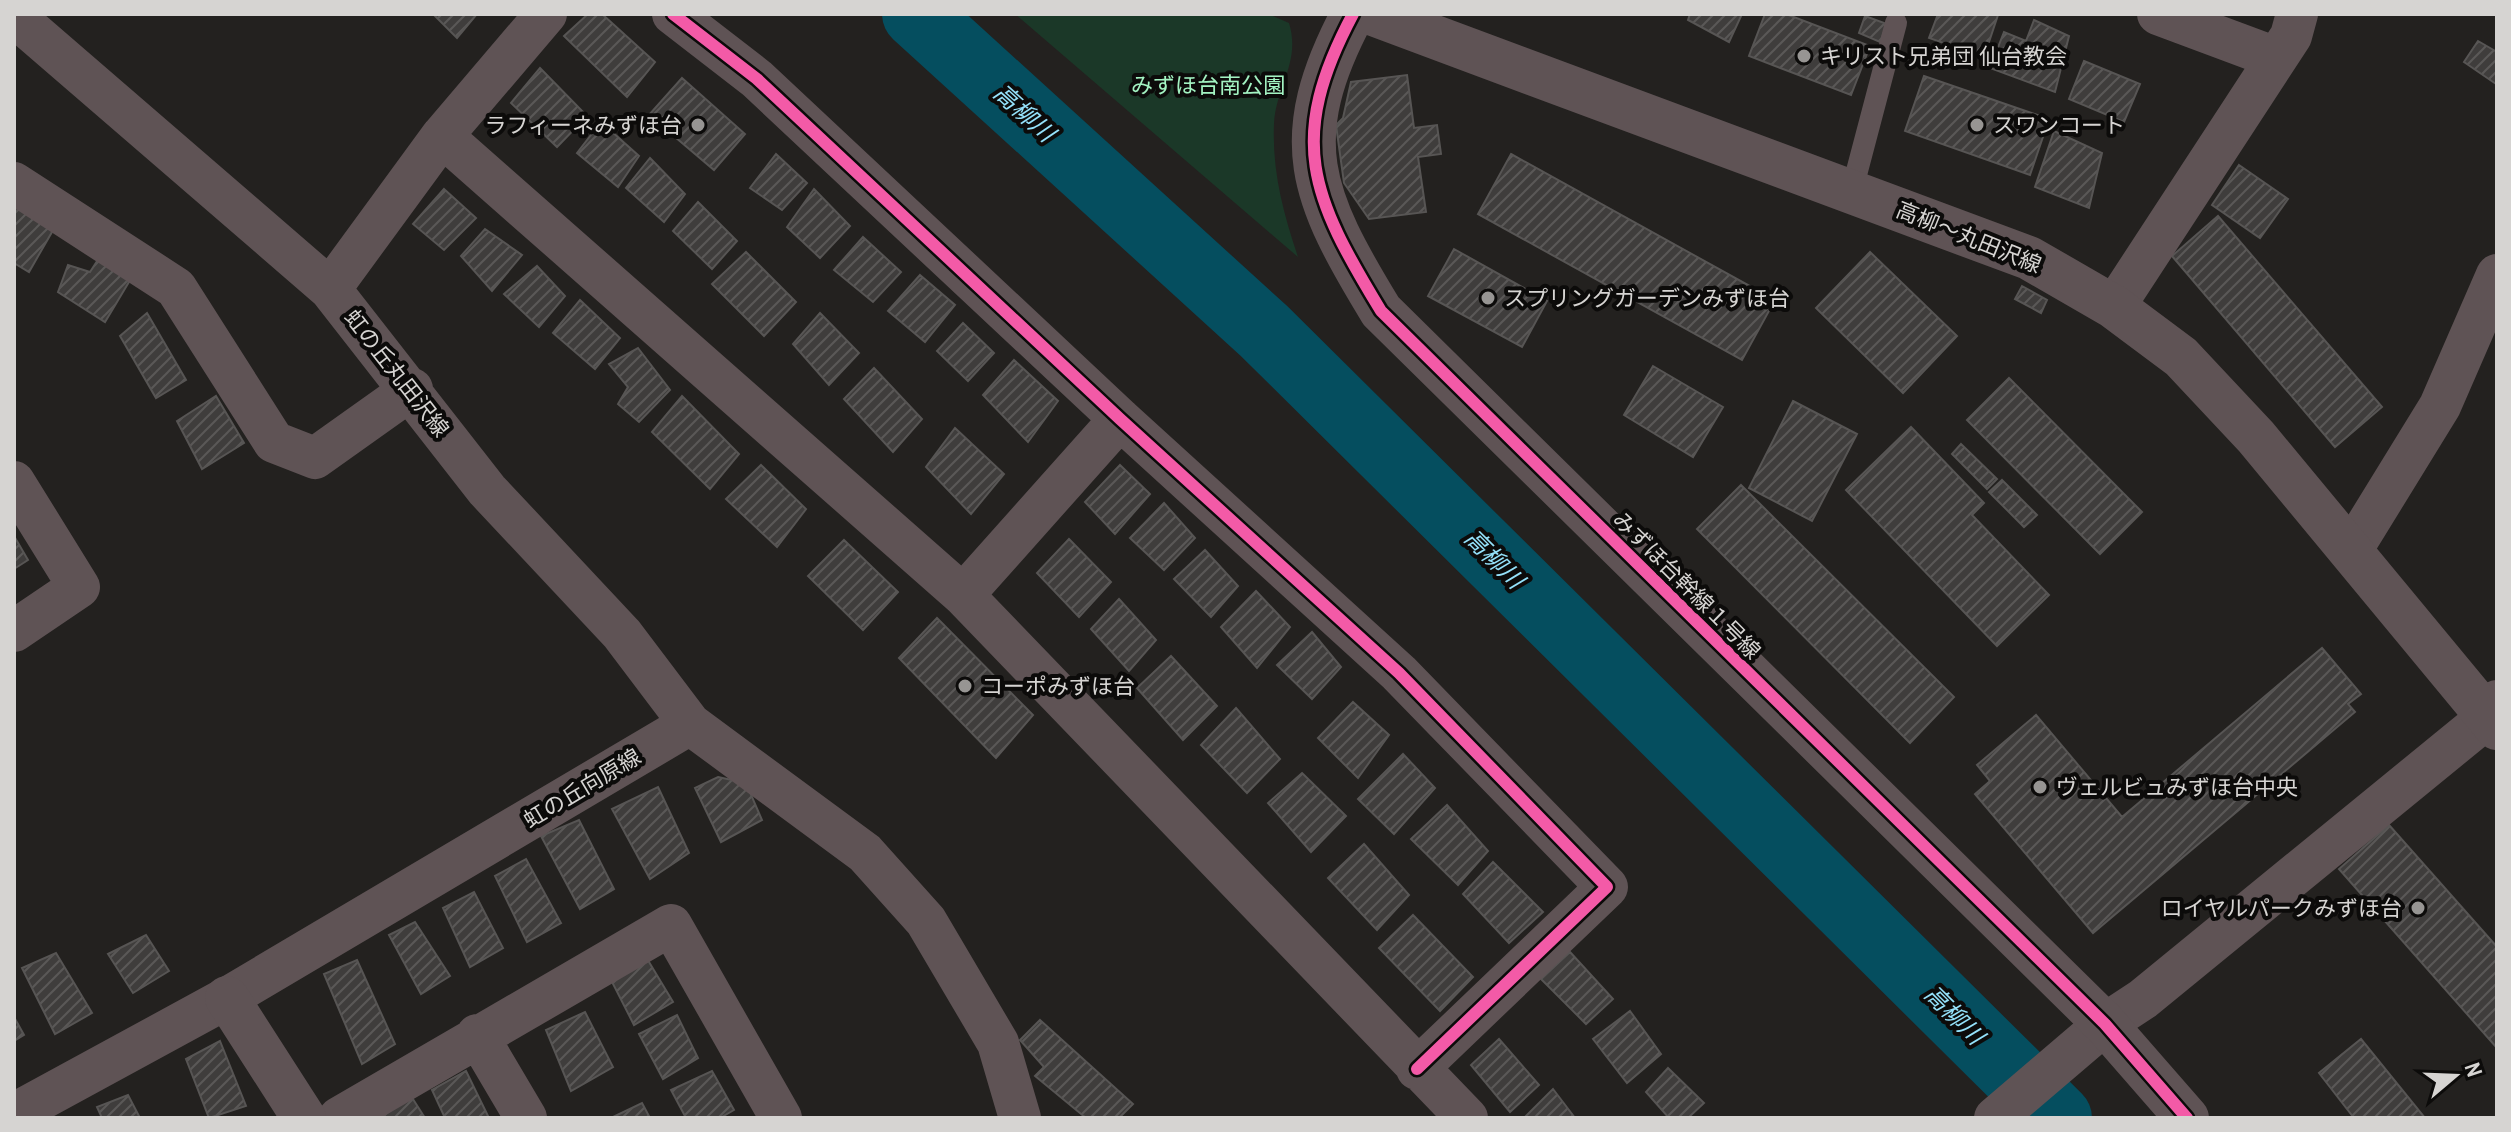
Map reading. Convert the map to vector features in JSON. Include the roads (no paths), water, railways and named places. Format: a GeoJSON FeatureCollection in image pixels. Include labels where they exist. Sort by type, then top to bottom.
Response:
{"type":"FeatureCollection","features":[{"type":"Feature","properties":{"kind":"street","name":"虹の丘丸田沢線"},"geometry":{"type":"LineString","coordinates":[[546,14],[442,136],[330,289],[412,389],[487,490],[622,634],[690,724]]}},
{"type":"Feature","properties":{"kind":"street"},"geometry":{"type":"LineString","coordinates":[[673,14],[757,79],[1120,419],[1399,673],[1607,887],[1417,1069]]}},
{"type":"Feature","properties":{"kind":"street","name":"みずほ台幹線１号線"},"geometry":{"type":"LineString","coordinates":[[1353,14],[1320,87],[1312,134],[1319,184],[1340,243],[1381,311],[2105,1024],[2187,1118]]}},
{"type":"Feature","properties":{"kind":"street","name":"高柳～丸田沢線"},"geometry":{"type":"LineString","coordinates":[[1373,14],[2029,258],[2114,307],[2181,357],[2256,437],[2494,715]]}},
{"type":"Feature","properties":{"kind":"street"},"geometry":{"type":"LineString","coordinates":[[2158,14],[2276,58]]}},
{"type":"Feature","properties":{"kind":"street"},"geometry":{"type":"LineString","coordinates":[[2114,307],[2291,36],[2297,14]]}},
{"type":"Feature","properties":{"kind":"street"},"geometry":{"type":"LineString","coordinates":[[14,16],[330,289]]}},
{"type":"Feature","properties":{"kind":"street"},"geometry":{"type":"LineString","coordinates":[[442,136],[963,595],[1467,1118]]}},
{"type":"Feature","properties":{"kind":"street"},"geometry":{"type":"LineString","coordinates":[[14,183],[176,288],[274,442],[315,458],[412,389]]}},
{"type":"Feature","properties":{"kind":"street"},"geometry":{"type":"LineString","coordinates":[[2352,549],[2440,406],[2497,275]]}},
{"type":"Feature","properties":{"kind":"street"},"geometry":{"type":"LineString","coordinates":[[963,595],[1120,419]]}},
{"type":"Feature","properties":{"kind":"street"},"geometry":{"type":"LineString","coordinates":[[14,482],[79,587],[14,631]]}},
{"type":"Feature","properties":{"kind":"street"},"geometry":{"type":"LineString","coordinates":[[1995,1118],[2105,1024],[2143,999],[2494,715]]}},
{"type":"Feature","properties":{"kind":"street"},"geometry":{"type":"LineString","coordinates":[[690,724],[865,853],[926,921],[998,1043],[1020,1118]]}},
{"type":"Feature","properties":{"kind":"street","name":"虹の丘向原線"},"geometry":{"type":"LineString","coordinates":[[14,1114],[227,998],[690,724]]}},
{"type":"Feature","properties":{"kind":"street"},"geometry":{"type":"LineString","coordinates":[[339,1118],[477,1035],[671,925],[781,1118]]}},
{"type":"Feature","properties":{"kind":"street"},"geometry":{"type":"LineString","coordinates":[[227,998],[304,1118]]}},
{"type":"Feature","properties":{"kind":"street"},"geometry":{"type":"LineString","coordinates":[[477,1035],[526,1118]]}},
{"type":"Feature","properties":{"kind":"lane"},"geometry":{"type":"LineString","coordinates":[[1852,190],[1896,23]]}},
{"type":"Feature","properties":{"kind":"waterway","name":"高柳川"},"geometry":{"type":"LineString","coordinates":[[916,14],[1264,331],[2058,1118]]}},
{"type":"Feature","properties":{"kind":"place","name":"キリスト兄弟団 仙台教会"},"geometry":{"type":"Point","coordinates":[1804,56]}},
{"type":"Feature","properties":{"kind":"place","name":"ラフィーネみずほ台"},"geometry":{"type":"Point","coordinates":[698,125]}},
{"type":"Feature","properties":{"kind":"place","name":"スワンコート"},"geometry":{"type":"Point","coordinates":[1977,125]}},
{"type":"Feature","properties":{"kind":"place","name":"スプリングガーデンみずほ台"},"geometry":{"type":"Point","coordinates":[1488,298]}},
{"type":"Feature","properties":{"kind":"place","name":"コーポみずほ台"},"geometry":{"type":"Point","coordinates":[965,686]}},
{"type":"Feature","properties":{"kind":"place","name":"ヴェルビュみずほ台中央"},"geometry":{"type":"Point","coordinates":[2040,787]}},
{"type":"Feature","properties":{"kind":"place","name":"ロイヤルパークみずほ台"},"geometry":{"type":"Point","coordinates":[2418,908]}},
{"type":"Feature","properties":{"kind":"park label","name":"みずほ台南公園"},"geometry":{"type":"Point","coordinates":[1208,85]}}]}
